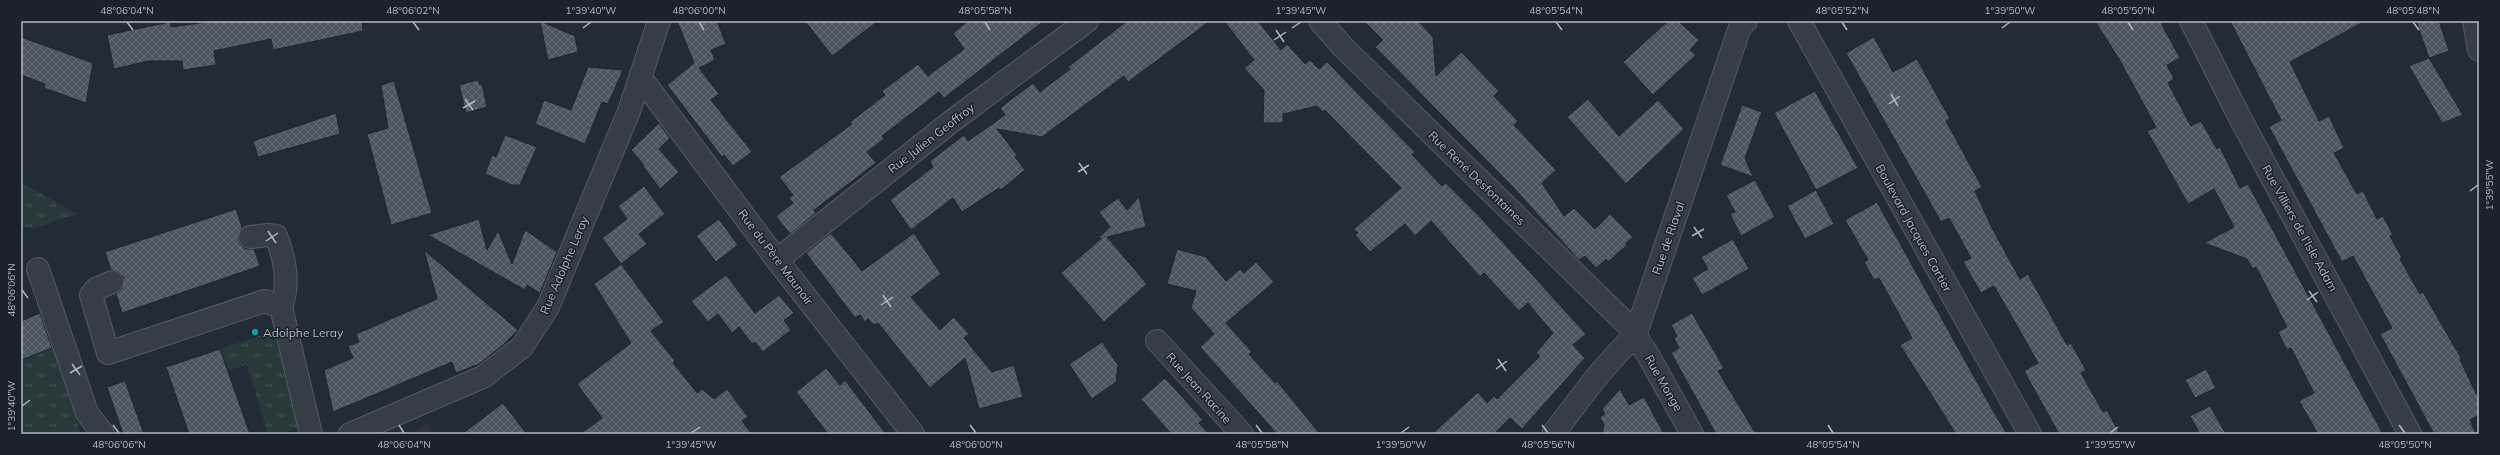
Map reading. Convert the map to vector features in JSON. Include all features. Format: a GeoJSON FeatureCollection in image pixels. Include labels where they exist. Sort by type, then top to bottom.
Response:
{"type":"FeatureCollection","features":[{"type":"Feature","properties":{"kind":"street","name":"Rue Adolphe Leray"},"geometry":{"type":"LineString","coordinates":[[350,434],[483,377],[509,359],[525,342],[548,307],[641,78],[659,21]]}},
{"type":"Feature","properties":{"kind":"street","name":"Rue Julien Geoffroy"},"geometry":{"type":"LineString","coordinates":[[777,260],[952,121],[1087,21]]}},
{"type":"Feature","properties":{"kind":"street","name":"Rue René Desfontaines"},"geometry":{"type":"LineString","coordinates":[[1320,21],[1344,48],[1636,333]]}},
{"type":"Feature","properties":{"kind":"street","name":"Rue de Riaval"},"geometry":{"type":"LineString","coordinates":[[1553,434],[1598,375],[1636,333],[1740,27],[1746,21]]}},
{"type":"Feature","properties":{"kind":"street","name":"Boulevard Jacques Cartier"},"geometry":{"type":"LineString","coordinates":[[1799,21],[2030,434]]}},
{"type":"Feature","properties":{"kind":"street","name":"Rue Villiers de l'Isle Adam"},"geometry":{"type":"LineString","coordinates":[[2191,21],[2239,116],[2410,434]]}},
{"type":"Feature","properties":{"kind":"street"},"geometry":{"type":"LineString","coordinates":[[2474,21],[2479,50]]}},
{"type":"Feature","properties":{"kind":"street","name":"Rue du Père Maunoir"},"geometry":{"type":"LineString","coordinates":[[641,78],[777,260],[913,434]]}},
{"type":"Feature","properties":{"kind":"street"},"geometry":{"type":"LineString","coordinates":[[250,237],[268,235],[276,236],[285,271],[286,295],[281,307],[311,434]]}},
{"type":"Feature","properties":{"kind":"street"},"geometry":{"type":"LineString","coordinates":[[38,269],[87,413],[103,434]]}},
{"type":"Feature","properties":{"kind":"street"},"geometry":{"type":"LineString","coordinates":[[112,282],[96,289],[91,295],[108,353],[265,301],[281,307]]}},
{"type":"Feature","properties":{"kind":"street","name":"Rue Monge"},"geometry":{"type":"LineString","coordinates":[[1636,333],[1640,344],[1647,353],[1692,434]]}},
{"type":"Feature","properties":{"kind":"street","name":"Rue Jean Racine"},"geometry":{"type":"LineString","coordinates":[[1157,341],[1242,434]]}},
{"type":"Feature","properties":{"kind":"shaded area"},"geometry":{"type":"Polygon","coordinates":[[[428,424],[435,434],[406,434],[416,430],[428,424]]]}},
{"type":"Feature","properties":{"kind":"green space"},"geometry":{"type":"Polygon","coordinates":[[[21,183],[77,214],[32,229],[21,226],[21,183]]]}},
{"type":"Feature","properties":{"kind":"green space"},"geometry":{"type":"Polygon","coordinates":[[[274,331],[298,427],[281,434],[268,434],[247,364],[228,371],[220,349],[274,331]]]}},
{"type":"Feature","properties":{"kind":"green space"},"geometry":{"type":"Polygon","coordinates":[[[52,348],[81,434],[21,434],[21,360],[52,348]]]}},
{"type":"Feature","properties":{"kind":"building"},"geometry":{"type":"Polygon","coordinates":[[[214,21],[362,21],[363,31],[273,50],[271,39],[214,51],[216,65],[183,70],[182,61],[148,61],[114,69],[107,35],[170,22],[171,27],[214,21]]]}},
{"type":"Feature","properties":{"kind":"building"},"geometry":{"type":"Polygon","coordinates":[[[540,21],[575,36],[578,52],[548,60],[540,21]]]}},
{"type":"Feature","properties":{"kind":"building"},"geometry":{"type":"Polygon","coordinates":[[[677,21],[717,21],[726,44],[711,50],[715,60],[699,68],[719,94],[711,100],[752,152],[733,166],[724,155],[722,157],[667,85],[694,63],[677,21]]]}},
{"type":"Feature","properties":{"kind":"building"},"geometry":{"type":"Polygon","coordinates":[[[805,21],[878,21],[832,56],[805,21]]]}},
{"type":"Feature","properties":{"kind":"building"},"geometry":{"type":"Polygon","coordinates":[[[968,21],[1044,21],[944,98],[939,92],[882,136],[884,139],[867,152],[876,163],[814,210],[816,213],[790,234],[776,216],[793,203],[789,198],[793,195],[779,177],[852,124],[850,122],[885,95],[882,91],[918,64],[928,76],[964,49],[953,33],[968,21]]]}},
{"type":"Feature","properties":{"kind":"building"},"geometry":{"type":"Polygon","coordinates":[[[1127,21],[1210,21],[1128,82],[1124,76],[1042,137],[997,129],[1017,155],[1015,157],[1025,170],[1001,190],[999,188],[962,212],[953,198],[911,230],[890,200],[933,167],[930,161],[964,135],[968,141],[1005,115],[1000,108],[1033,83],[1040,92],[1070,69],[1068,67],[1127,21]]]}},
{"type":"Feature","properties":{"kind":"building"},"geometry":{"type":"Polygon","coordinates":[[[1224,21],[1258,21],[1281,50],[1287,44],[1305,64],[1310,60],[1319,69],[1327,62],[1415,152],[1412,155],[1442,186],[1446,183],[1480,217],[1586,334],[1573,345],[1585,358],[1522,429],[1510,418],[1494,434],[1432,434],[1478,392],[1487,403],[1494,396],[1497,399],[1540,356],[1536,353],[1553,333],[1528,303],[1519,311],[1484,273],[1480,277],[1431,221],[1415,236],[1405,224],[1370,252],[1355,235],[1358,233],[1354,229],[1401,188],[1325,110],[1323,112],[1317,106],[1283,114],[1283,123],[1263,123],[1264,90],[1244,68],[1254,60],[1224,21]]]}},
{"type":"Feature","properties":{"kind":"building"},"geometry":{"type":"Polygon","coordinates":[[[1364,21],[1418,21],[1433,37],[1436,76],[1461,52],[1499,91],[1494,96],[1518,121],[1514,125],[1556,170],[1542,183],[1564,216],[1574,208],[1595,229],[1610,214],[1633,237],[1626,243],[1627,245],[1608,262],[1606,259],[1596,268],[1585,256],[1579,260],[1512,186],[1375,47],[1383,40],[1364,21]]]}},
{"type":"Feature","properties":{"kind":"building"},"geometry":{"type":"Polygon","coordinates":[[[1668,21],[1678,21],[1699,40],[1690,50],[1696,55],[1653,95],[1623,62],[1668,21]]]}},
{"type":"Feature","properties":{"kind":"building"},"geometry":{"type":"Polygon","coordinates":[[[2095,21],[2160,21],[2180,58],[2167,65],[2174,79],[2168,83],[2191,126],[2201,121],[2217,149],[2220,147],[2240,188],[2248,184],[2383,434],[2318,434],[2299,401],[2314,393],[2291,348],[2287,350],[2278,332],[2287,327],[2256,267],[2253,269],[2247,259],[2204,243],[2234,227],[2214,189],[2188,204],[2147,131],[2156,127],[2119,59],[2095,21]]]}},
{"type":"Feature","properties":{"kind":"building"},"geometry":{"type":"Polygon","coordinates":[[[2230,21],[2365,21],[2290,62],[2319,121],[2329,116],[2344,148],[2334,153],[2357,194],[2363,191],[2377,219],[2383,216],[2393,235],[2390,236],[2402,258],[2400,259],[2420,294],[2423,292],[2461,358],[2460,360],[2479,399],[2479,415],[2470,420],[2476,434],[2434,434],[2380,334],[2392,328],[2353,256],[2342,262],[2269,127],[2281,120],[2230,21]]]}},
{"type":"Feature","properties":{"kind":"building"},"geometry":{"type":"Polygon","coordinates":[[[2416,21],[2439,21],[2449,51],[2429,58],[2416,21]]]}},
{"type":"Feature","properties":{"kind":"building"},"geometry":{"type":"Polygon","coordinates":[[[21,37],[93,63],[86,103],[44,88],[45,84],[21,75],[21,37]]]}},
{"type":"Feature","properties":{"kind":"building"},"geometry":{"type":"Polygon","coordinates":[[[1874,37],[1893,72],[1917,59],[1950,119],[1946,121],[1982,187],[1975,191],[1992,228],[2020,279],[2028,274],[2067,345],[2071,343],[2086,370],[2081,373],[2103,412],[2107,410],[2120,434],[2059,434],[2024,371],[2038,363],[1994,286],[1981,293],[1963,262],[1971,258],[1949,218],[1941,222],[1846,53],[1874,37]]]}},
{"type":"Feature","properties":{"kind":"building"},"geometry":{"type":"Polygon","coordinates":[[[2429,58],[2463,115],[2442,123],[2409,66],[2429,58]]]}},
{"type":"Feature","properties":{"kind":"building"},"geometry":{"type":"Polygon","coordinates":[[[588,67],[623,70],[608,104],[602,102],[585,144],[535,124],[544,100],[571,110],[588,67]]]}},
{"type":"Feature","properties":{"kind":"building"},"geometry":{"type":"Polygon","coordinates":[[[478,80],[480,85],[482,84],[487,107],[466,113],[459,85],[478,80]]]}},
{"type":"Feature","properties":{"kind":"building"},"geometry":{"type":"Polygon","coordinates":[[[394,81],[432,213],[391,225],[367,134],[388,128],[381,85],[394,81]]]}},
{"type":"Feature","properties":{"kind":"building"},"geometry":{"type":"Polygon","coordinates":[[[1815,91],[1858,168],[1816,190],[1774,113],[1815,91]]]}},
{"type":"Feature","properties":{"kind":"building"},"geometry":{"type":"Polygon","coordinates":[[[1588,99],[1619,136],[1658,100],[1684,129],[1626,184],[1567,117],[1588,99]]]}},
{"type":"Feature","properties":{"kind":"building"},"geometry":{"type":"Polygon","coordinates":[[[1742,105],[1762,112],[1745,158],[1753,177],[1720,165],[1742,105]]]}},
{"type":"Feature","properties":{"kind":"building"},"geometry":{"type":"Polygon","coordinates":[[[336,113],[340,134],[258,157],[253,141],[336,113]]]}},
{"type":"Feature","properties":{"kind":"building"},"geometry":{"type":"Polygon","coordinates":[[[659,123],[670,138],[659,149],[679,172],[660,189],[643,166],[644,165],[631,150],[659,123]]]}},
{"type":"Feature","properties":{"kind":"building"},"geometry":{"type":"Polygon","coordinates":[[[505,135],[537,147],[520,185],[512,185],[485,174],[492,155],[496,157],[505,135]]]}},
{"type":"Feature","properties":{"kind":"building"},"geometry":{"type":"Polygon","coordinates":[[[1755,180],[1775,217],[1741,236],[1730,214],[1735,212],[1726,195],[1755,180]]]}},
{"type":"Feature","properties":{"kind":"building"},"geometry":{"type":"Polygon","coordinates":[[[644,186],[665,214],[639,234],[647,244],[621,264],[602,238],[627,219],[618,206],[644,186]]]}},
{"type":"Feature","properties":{"kind":"building"},"geometry":{"type":"Polygon","coordinates":[[[1816,190],[1834,224],[1805,239],[1787,206],[1816,190]]]}},
{"type":"Feature","properties":{"kind":"building"},"geometry":{"type":"Polygon","coordinates":[[[1139,197],[1146,227],[1107,237],[1147,284],[1104,322],[1061,273],[1102,238],[1097,239],[1110,227],[1099,212],[1118,198],[1127,210],[1139,197]]]}},
{"type":"Feature","properties":{"kind":"building"},"geometry":{"type":"Polygon","coordinates":[[[1877,202],[2007,434],[1956,434],[1900,345],[1912,338],[1879,278],[1874,280],[1864,262],[1868,260],[1845,220],[1877,202]]]}},
{"type":"Feature","properties":{"kind":"building"},"geometry":{"type":"Polygon","coordinates":[[[236,209],[242,227],[238,238],[240,244],[245,249],[254,249],[260,266],[122,313],[116,294],[122,289],[124,277],[119,272],[111,270],[105,252],[236,209]]]}},
{"type":"Feature","properties":{"kind":"building"},"geometry":{"type":"Polygon","coordinates":[[[479,219],[487,250],[498,231],[512,264],[525,230],[557,252],[540,293],[527,285],[525,290],[428,235],[479,219]]]}},
{"type":"Feature","properties":{"kind":"building"},"geometry":{"type":"Polygon","coordinates":[[[719,219],[738,245],[716,262],[696,236],[719,219]]]}},
{"type":"Feature","properties":{"kind":"building"},"geometry":{"type":"Polygon","coordinates":[[[831,233],[862,271],[914,233],[941,274],[911,297],[940,330],[954,317],[969,334],[964,338],[992,372],[1014,365],[1023,397],[979,409],[965,358],[930,388],[878,323],[874,325],[868,319],[865,322],[860,315],[855,318],[806,253],[831,233]]]}},
{"type":"Feature","properties":{"kind":"building"},"geometry":{"type":"Polygon","coordinates":[[[1733,239],[1749,269],[1702,295],[1692,278],[1708,269],[1701,257],[1733,239]]]}},
{"type":"Feature","properties":{"kind":"building"},"geometry":{"type":"Polygon","coordinates":[[[1177,249],[1206,257],[1226,281],[1240,269],[1244,273],[1256,262],[1274,282],[1226,323],[1252,352],[1249,354],[1275,383],[1277,381],[1320,434],[1277,434],[1200,347],[1214,334],[1191,308],[1196,291],[1167,284],[1177,249]]]}},
{"type":"Feature","properties":{"kind":"building"},"geometry":{"type":"Polygon","coordinates":[[[424,250],[518,330],[502,346],[479,364],[456,373],[452,362],[333,412],[324,370],[353,358],[348,346],[359,342],[356,334],[437,299],[424,250]]]}},
{"type":"Feature","properties":{"kind":"building"},"geometry":{"type":"Polygon","coordinates":[[[621,264],[664,322],[651,331],[675,361],[673,363],[697,393],[702,389],[714,399],[727,389],[748,417],[742,421],[752,434],[580,434],[602,418],[577,384],[631,343],[594,284],[621,264]]]}},
{"type":"Feature","properties":{"kind":"building"},"geometry":{"type":"Polygon","coordinates":[[[726,275],[755,313],[779,295],[794,313],[784,320],[791,330],[763,352],[755,342],[752,344],[739,327],[732,333],[718,314],[708,322],[691,301],[726,275]]]}},
{"type":"Feature","properties":{"kind":"building"},"geometry":{"type":"Polygon","coordinates":[[[40,313],[52,348],[21,360],[21,321],[40,313]]]}},
{"type":"Feature","properties":{"kind":"building"},"geometry":{"type":"Polygon","coordinates":[[[1692,313],[1724,368],[1718,371],[1756,434],[1716,434],[1671,353],[1679,348],[1674,338],[1677,336],[1671,325],[1692,313]]]}},
{"type":"Feature","properties":{"kind":"building"},"geometry":{"type":"Polygon","coordinates":[[[1102,342],[1118,365],[1116,382],[1092,399],[1069,364],[1102,342]]]}},
{"type":"Feature","properties":{"kind":"building"},"geometry":{"type":"Polygon","coordinates":[[[220,349],[250,434],[189,434],[166,367],[220,349]]]}},
{"type":"Feature","properties":{"kind":"building"},"geometry":{"type":"Polygon","coordinates":[[[826,368],[840,385],[845,380],[886,434],[828,434],[796,392],[826,368]]]}},
{"type":"Feature","properties":{"kind":"building"},"geometry":{"type":"Polygon","coordinates":[[[2206,369],[2216,388],[2195,398],[2185,380],[2206,369]]]}},
{"type":"Feature","properties":{"kind":"building"},"geometry":{"type":"Polygon","coordinates":[[[1165,378],[1203,420],[1199,423],[1209,434],[1171,434],[1141,399],[1165,378]]]}},
{"type":"Feature","properties":{"kind":"building"},"geometry":{"type":"Polygon","coordinates":[[[125,381],[144,434],[123,434],[107,387],[125,381]]]}},
{"type":"Feature","properties":{"kind":"building"},"geometry":{"type":"Polygon","coordinates":[[[1620,389],[1629,405],[1644,397],[1664,434],[1602,434],[1604,425],[1600,417],[1605,414],[1602,409],[1620,389]]]}},
{"type":"Feature","properties":{"kind":"building"},"geometry":{"type":"Polygon","coordinates":[[[503,403],[527,434],[462,434],[503,403]]]}},
{"type":"Feature","properties":{"kind":"building"},"geometry":{"type":"Polygon","coordinates":[[[2210,406],[2226,434],[2200,434],[2190,416],[2210,406]]]}},
{"type":"Feature","properties":{"kind":"place","name":"Adolphe Leray"},"geometry":{"type":"Point","coordinates":[255,332]}}]}
